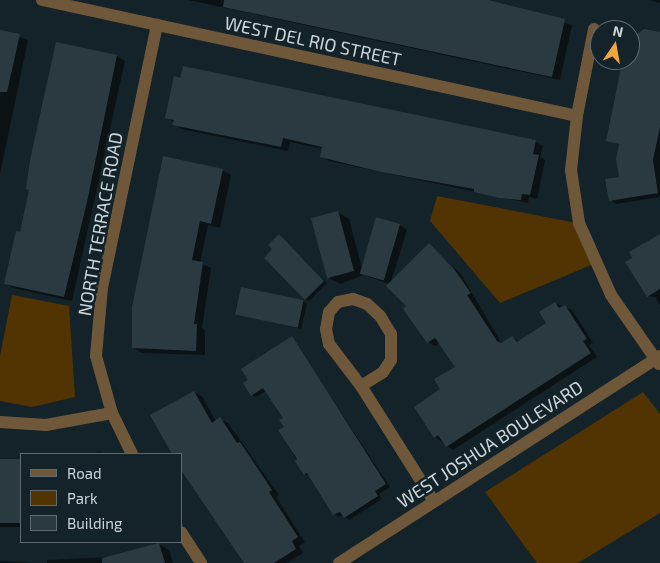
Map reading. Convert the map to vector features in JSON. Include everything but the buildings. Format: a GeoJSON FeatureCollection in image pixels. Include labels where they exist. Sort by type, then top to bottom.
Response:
{"type":"FeatureCollection","features":[{"type":"Feature","properties":{"kind":"street","name":"WEST DEL RIO STREET"},"geometry":{"type":"LineString","coordinates":[[42,0],[577,116]]}},
{"type":"Feature","properties":{"kind":"street","name":"NORTH TERRACE ROAD"},"geometry":{"type":"LineString","coordinates":[[132,453],[112,413],[96,356],[102,288],[157,25]]}},
{"type":"Feature","properties":{"kind":"street"},"geometry":{"type":"LineString","coordinates":[[590,49],[577,116],[571,170],[579,223],[611,295],[658,360]]}},
{"type":"Feature","properties":{"kind":"street"},"geometry":{"type":"LineString","coordinates":[[360,386],[382,372],[391,360],[391,334],[380,316],[367,304],[353,299],[338,302],[330,312],[326,329],[329,344],[360,386],[433,500]]}},
{"type":"Feature","properties":{"kind":"street","name":"WEST JOSHUA BOULEVARD"},"geometry":{"type":"LineString","coordinates":[[339,563],[433,500],[658,360]]}},
{"type":"Feature","properties":{"kind":"street"},"geometry":{"type":"LineString","coordinates":[[0,422],[46,425],[112,413]]}},
{"type":"Feature","properties":{"kind":"street"},"geometry":{"type":"LineString","coordinates":[[182,534],[201,563]]}},
{"type":"Feature","properties":{"kind":"green space"},"geometry":{"type":"Polygon","coordinates":[[[437,196],[577,223],[596,263],[500,303],[430,221],[437,196]]]}},
{"type":"Feature","properties":{"kind":"green space"},"geometry":{"type":"Polygon","coordinates":[[[12,295],[69,306],[75,397],[32,407],[0,401],[0,356],[12,295]]]}},
{"type":"Feature","properties":{"kind":"green space"},"geometry":{"type":"Polygon","coordinates":[[[643,392],[660,414],[660,513],[578,563],[537,563],[485,492],[643,392]]]}}]}
